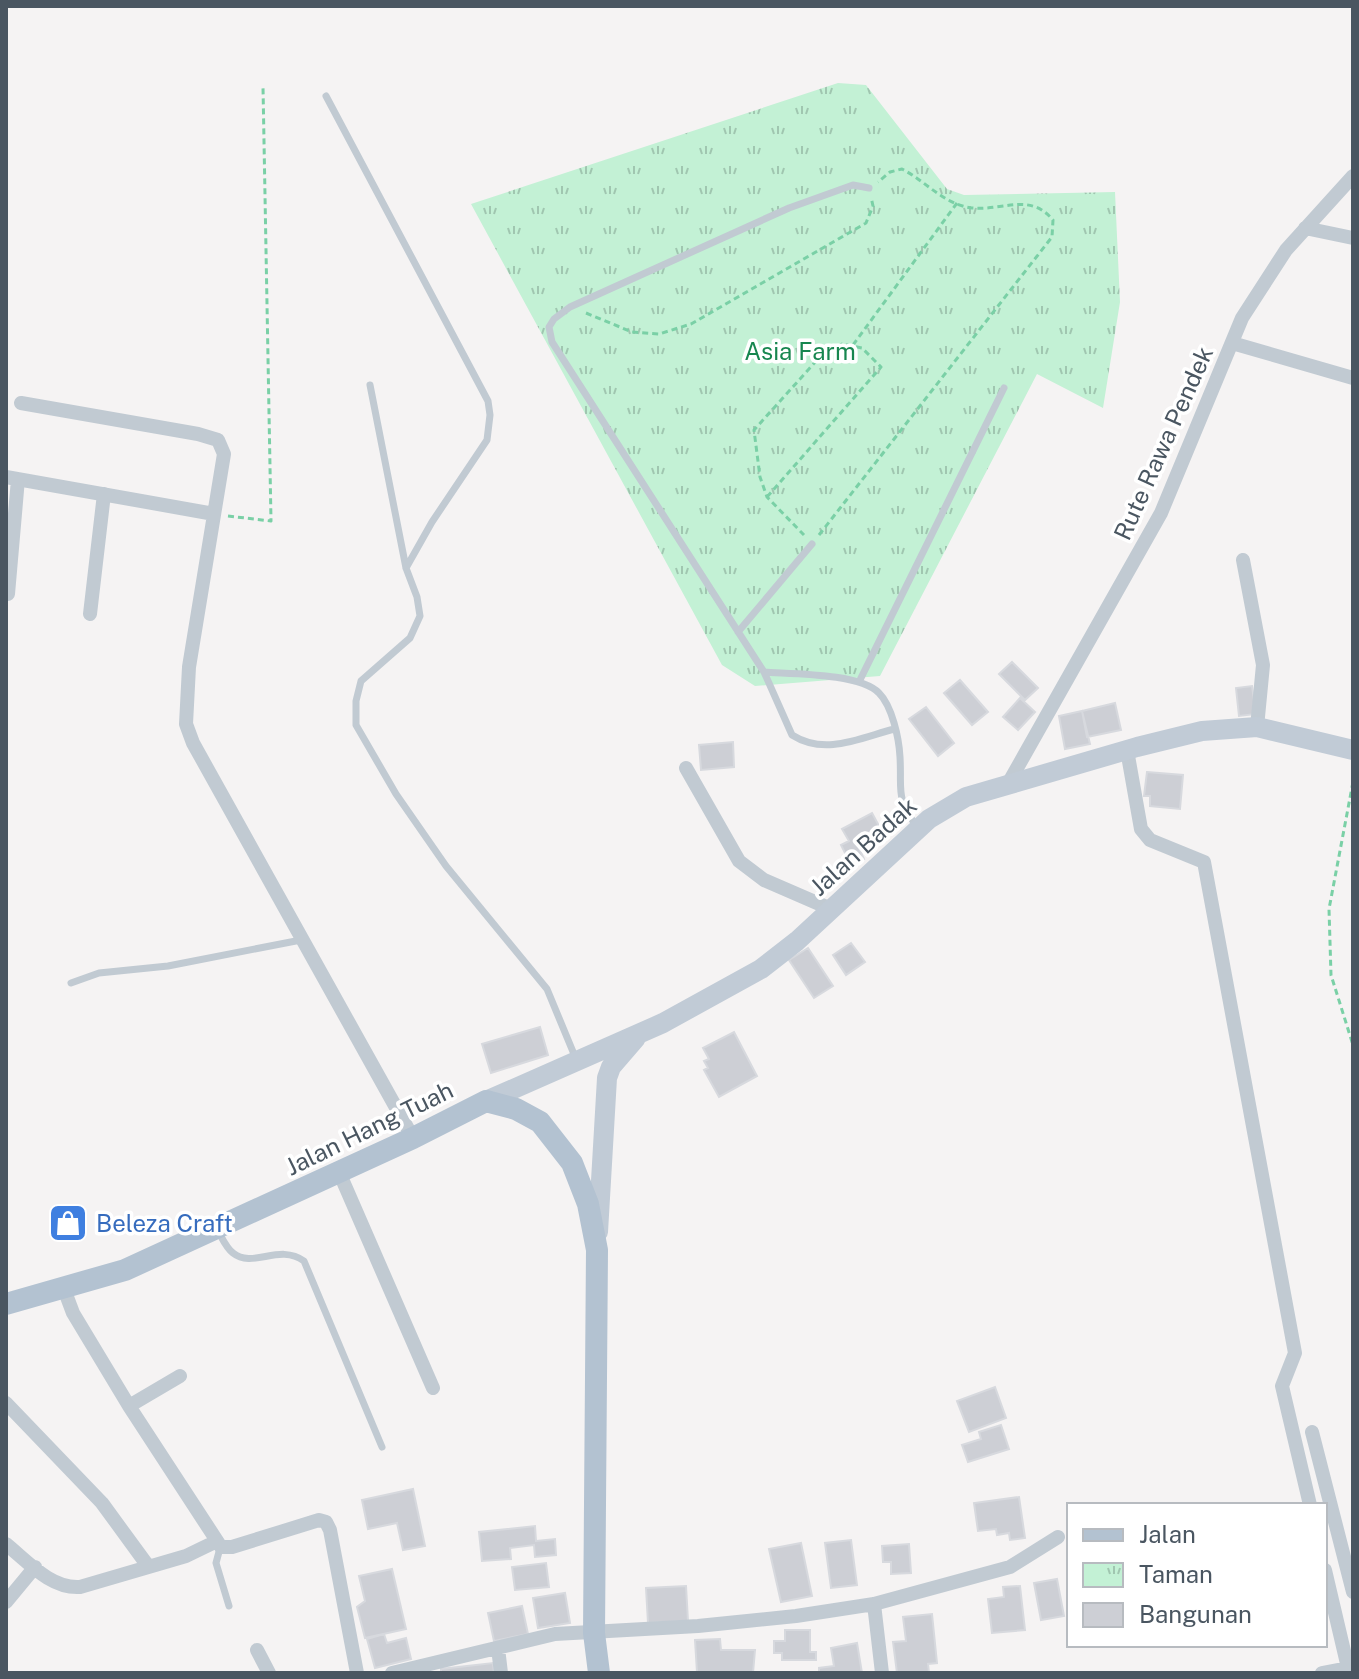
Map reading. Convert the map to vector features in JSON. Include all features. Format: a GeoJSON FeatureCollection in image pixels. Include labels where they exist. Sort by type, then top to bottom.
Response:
{"type":"FeatureCollection","features":[{"type":"Feature","properties":{"kind":"main road","name":"Jalan Hang Tuah"},"geometry":{"type":"LineString","coordinates":[[6,1304],[125,1270],[217,1230],[486,1101],[516,1109],[540,1122],[572,1163],[588,1204],[597,1250],[594,1633],[599,1673]]}},
{"type":"Feature","properties":{"kind":"street","name":"Rute Rawa Pendek"},"geometry":{"type":"LineString","coordinates":[[1008,784],[1161,513],[1242,318],[1286,250],[1353,176]]}},
{"type":"Feature","properties":{"kind":"street"},"geometry":{"type":"LineString","coordinates":[[1305,228],[1353,238]]}},
{"type":"Feature","properties":{"kind":"street"},"geometry":{"type":"LineString","coordinates":[[1232,343],[1353,378]]}},
{"type":"Feature","properties":{"kind":"street"},"geometry":{"type":"LineString","coordinates":[[21,403],[218,440],[224,454],[189,667],[186,724],[193,743],[413,1138]]}},
{"type":"Feature","properties":{"kind":"street"},"geometry":{"type":"LineString","coordinates":[[8,594],[12,478],[214,514]]}},
{"type":"Feature","properties":{"kind":"street"},"geometry":{"type":"LineString","coordinates":[[90,614],[104,494]]}},
{"type":"Feature","properties":{"kind":"street"},"geometry":{"type":"LineString","coordinates":[[1243,560],[1263,665],[1257,727]]}},
{"type":"Feature","properties":{"kind":"street","name":"Jalan Badak"},"geometry":{"type":"LineString","coordinates":[[486,1101],[639,1035],[761,969],[929,819],[966,797],[1202,731],[1257,727],[1353,750]]}},
{"type":"Feature","properties":{"kind":"street"},"geometry":{"type":"LineString","coordinates":[[1127,750],[1141,829],[1150,840],[1204,862],[1295,1353],[1282,1386],[1310,1503]]}},
{"type":"Feature","properties":{"kind":"street"},"geometry":{"type":"LineString","coordinates":[[686,768],[739,861],[764,880],[831,909]]}},
{"type":"Feature","properties":{"kind":"street"},"geometry":{"type":"LineString","coordinates":[[597,1250],[607,1078],[611,1067],[639,1035]]}},
{"type":"Feature","properties":{"kind":"street"},"geometry":{"type":"LineString","coordinates":[[339,1172],[433,1388]]}},
{"type":"Feature","properties":{"kind":"street"},"geometry":{"type":"LineString","coordinates":[[64,1289],[73,1313],[129,1406],[219,1544]]}},
{"type":"Feature","properties":{"kind":"street"},"geometry":{"type":"LineString","coordinates":[[129,1406],[180,1376]]}},
{"type":"Feature","properties":{"kind":"street"},"geometry":{"type":"LineString","coordinates":[[6,1403],[102,1503],[148,1566]]}},
{"type":"Feature","properties":{"kind":"street"},"geometry":{"type":"LineString","coordinates":[[1312,1432],[1348,1545],[1353,1592]]}},
{"type":"Feature","properties":{"kind":"street"},"geometry":{"type":"LineString","coordinates":[[6,1544],[57,1585],[68,1588],[219,1544],[232,1547],[319,1520],[326,1522],[357,1673]]}},
{"type":"Feature","properties":{"kind":"street"},"geometry":{"type":"LineString","coordinates":[[392,1673],[555,1634],[796,1616],[874,1604],[1010,1567],[1058,1537]]}},
{"type":"Feature","properties":{"kind":"street"},"geometry":{"type":"LineString","coordinates":[[6,1602],[35,1567]]}},
{"type":"Feature","properties":{"kind":"street"},"geometry":{"type":"LineString","coordinates":[[1322,1673],[1348,1668],[1327,1579]]}},
{"type":"Feature","properties":{"kind":"street"},"geometry":{"type":"LineString","coordinates":[[874,1604],[882,1673]]}},
{"type":"Feature","properties":{"kind":"street"},"geometry":{"type":"LineString","coordinates":[[498,1648],[501,1673]]}},
{"type":"Feature","properties":{"kind":"street"},"geometry":{"type":"LineString","coordinates":[[257,1650],[269,1673]]}},
{"type":"Feature","properties":{"kind":"lane"},"geometry":{"type":"LineString","coordinates":[[326,96],[488,401],[487,440],[432,522],[406,568]]}},
{"type":"Feature","properties":{"kind":"lane"},"geometry":{"type":"LineString","coordinates":[[869,188],[853,185],[789,208],[570,307],[549,327],[552,342],[764,672],[792,735],[802,741],[831,747],[894,729]]}},
{"type":"Feature","properties":{"kind":"lane"},"geometry":{"type":"LineString","coordinates":[[370,385],[406,568],[417,597],[420,616],[410,638],[361,681],[356,701],[356,725],[396,794],[446,866],[547,989],[576,1060]]}},
{"type":"Feature","properties":{"kind":"lane"},"geometry":{"type":"LineString","coordinates":[[859,682],[1004,388]]}},
{"type":"Feature","properties":{"kind":"lane"},"geometry":{"type":"LineString","coordinates":[[738,632],[812,544]]}},
{"type":"Feature","properties":{"kind":"lane"},"geometry":{"type":"LineString","coordinates":[[764,672],[859,682],[878,691],[888,706],[900,755],[903,808],[918,829]]}},
{"type":"Feature","properties":{"kind":"lane"},"geometry":{"type":"LineString","coordinates":[[71,983],[99,973],[168,966],[303,939]]}},
{"type":"Feature","properties":{"kind":"lane"},"geometry":{"type":"LineString","coordinates":[[217,1230],[233,1253],[246,1259],[283,1252],[304,1261],[382,1447]]}},
{"type":"Feature","properties":{"kind":"lane"},"geometry":{"type":"LineString","coordinates":[[219,1544],[216,1563],[229,1606]]}},
{"type":"Feature","properties":{"kind":"path"},"geometry":{"type":"LineString","coordinates":[[214,514],[271,521],[263,87]]}},
{"type":"Feature","properties":{"kind":"path"},"geometry":{"type":"LineString","coordinates":[[570,307],[632,332],[659,334],[691,324],[866,223],[873,206],[869,188],[890,172],[902,169],[942,199],[972,208],[1020,205],[1043,208],[1053,220],[1052,237],[812,544],[767,497],[760,477],[754,430],[818,359],[842,344],[862,348],[881,367],[767,497]]}},
{"type":"Feature","properties":{"kind":"path"},"geometry":{"type":"LineString","coordinates":[[852,346],[957,203]]}},
{"type":"Feature","properties":{"kind":"path"},"geometry":{"type":"LineString","coordinates":[[1353,782],[1329,909],[1329,946],[1331,975],[1353,1045]]}},
{"type":"Feature","properties":{"kind":"green space","name":"Asia Farm"},"geometry":{"type":"Polygon","coordinates":[[[838,83],[866,85],[947,189],[964,195],[1115,192],[1120,302],[1103,408],[1037,374],[880,676],[755,686],[722,665],[471,204],[838,83]]]}},
{"type":"Feature","properties":{"kind":"building"},"geometry":{"type":"Polygon","coordinates":[[[1012,662],[1038,688],[1025,700],[999,674],[1012,662]]]}},
{"type":"Feature","properties":{"kind":"building"},"geometry":{"type":"Polygon","coordinates":[[[960,680],[988,712],[972,725],[944,693],[960,680]]]}},
{"type":"Feature","properties":{"kind":"building"},"geometry":{"type":"Polygon","coordinates":[[[1252,686],[1256,714],[1239,716],[1236,688],[1252,686]]]}},
{"type":"Feature","properties":{"kind":"building"},"geometry":{"type":"Polygon","coordinates":[[[1020,698],[1035,712],[1018,730],[1003,717],[1020,698]]]}},
{"type":"Feature","properties":{"kind":"building"},"geometry":{"type":"Polygon","coordinates":[[[1115,703],[1121,730],[1087,737],[1082,711],[1115,703]]]}},
{"type":"Feature","properties":{"kind":"building"},"geometry":{"type":"Polygon","coordinates":[[[926,707],[954,743],[938,756],[909,719],[926,707]]]}},
{"type":"Feature","properties":{"kind":"building"},"geometry":{"type":"Polygon","coordinates":[[[1082,711],[1090,744],[1065,749],[1059,716],[1082,711]]]}},
{"type":"Feature","properties":{"kind":"building"},"geometry":{"type":"Polygon","coordinates":[[[733,742],[734,767],[701,770],[699,745],[733,742]]]}},
{"type":"Feature","properties":{"kind":"building"},"geometry":{"type":"Polygon","coordinates":[[[1147,772],[1183,775],[1180,809],[1150,806],[1150,796],[1144,796],[1147,772]]]}},
{"type":"Feature","properties":{"kind":"building"},"geometry":{"type":"Polygon","coordinates":[[[872,813],[884,835],[859,848],[864,859],[851,865],[841,845],[849,841],[842,829],[872,813]]]}},
{"type":"Feature","properties":{"kind":"building"},"geometry":{"type":"Polygon","coordinates":[[[851,943],[865,962],[846,975],[833,955],[851,943]]]}},
{"type":"Feature","properties":{"kind":"building"},"geometry":{"type":"Polygon","coordinates":[[[808,948],[833,986],[814,998],[789,960],[808,948]]]}},
{"type":"Feature","properties":{"kind":"building"},"geometry":{"type":"Polygon","coordinates":[[[540,1027],[548,1055],[491,1073],[482,1044],[540,1027]]]}},
{"type":"Feature","properties":{"kind":"building"},"geometry":{"type":"Polygon","coordinates":[[[734,1032],[757,1076],[719,1097],[704,1070],[708,1068],[704,1061],[709,1059],[703,1048],[734,1032]]]}},
{"type":"Feature","properties":{"kind":"building"},"geometry":{"type":"Polygon","coordinates":[[[995,1387],[1006,1418],[969,1432],[957,1401],[995,1387]]]}},
{"type":"Feature","properties":{"kind":"building"},"geometry":{"type":"Polygon","coordinates":[[[1001,1425],[1009,1449],[968,1462],[962,1445],[981,1439],[979,1432],[1001,1425]]]}},
{"type":"Feature","properties":{"kind":"building"},"geometry":{"type":"Polygon","coordinates":[[[413,1489],[425,1546],[403,1550],[397,1523],[368,1529],[362,1500],[413,1489]]]}},
{"type":"Feature","properties":{"kind":"building"},"geometry":{"type":"Polygon","coordinates":[[[1019,1497],[1025,1538],[1010,1540],[1009,1533],[997,1535],[996,1529],[978,1531],[974,1503],[1019,1497]]]}},
{"type":"Feature","properties":{"kind":"building"},"geometry":{"type":"Polygon","coordinates":[[[535,1526],[536,1541],[555,1539],[556,1555],[535,1557],[534,1545],[510,1548],[511,1559],[482,1561],[479,1532],[535,1526]]]}},
{"type":"Feature","properties":{"kind":"building"},"geometry":{"type":"Polygon","coordinates":[[[851,1540],[857,1585],[831,1588],[825,1543],[851,1540]]]}},
{"type":"Feature","properties":{"kind":"building"},"geometry":{"type":"Polygon","coordinates":[[[801,1543],[812,1596],[781,1602],[769,1549],[801,1543]]]}},
{"type":"Feature","properties":{"kind":"building"},"geometry":{"type":"Polygon","coordinates":[[[909,1544],[911,1573],[891,1574],[891,1562],[883,1562],[882,1546],[909,1544]]]}},
{"type":"Feature","properties":{"kind":"building"},"geometry":{"type":"Polygon","coordinates":[[[546,1563],[549,1587],[515,1590],[512,1567],[546,1563]]]}},
{"type":"Feature","properties":{"kind":"building"},"geometry":{"type":"Polygon","coordinates":[[[392,1569],[406,1629],[365,1638],[357,1607],[365,1601],[359,1576],[392,1569]]]}},
{"type":"Feature","properties":{"kind":"building"},"geometry":{"type":"Polygon","coordinates":[[[1057,1579],[1064,1616],[1041,1620],[1034,1583],[1057,1579]]]}},
{"type":"Feature","properties":{"kind":"building"},"geometry":{"type":"Polygon","coordinates":[[[686,1586],[688,1621],[648,1623],[646,1588],[686,1586]]]}},
{"type":"Feature","properties":{"kind":"building"},"geometry":{"type":"Polygon","coordinates":[[[1020,1586],[1025,1630],[992,1633],[988,1599],[1004,1597],[1003,1587],[1020,1586]]]}},
{"type":"Feature","properties":{"kind":"building"},"geometry":{"type":"Polygon","coordinates":[[[565,1593],[570,1623],[538,1628],[533,1598],[565,1593]]]}},
{"type":"Feature","properties":{"kind":"building"},"geometry":{"type":"Polygon","coordinates":[[[522,1606],[528,1634],[494,1641],[488,1613],[522,1606]]]}},
{"type":"Feature","properties":{"kind":"building"},"geometry":{"type":"Polygon","coordinates":[[[932,1614],[937,1663],[928,1664],[929,1673],[897,1673],[893,1642],[906,1641],[903,1617],[932,1614]]]}},
{"type":"Feature","properties":{"kind":"building"},"geometry":{"type":"Polygon","coordinates":[[[785,1630],[810,1630],[810,1652],[816,1652],[816,1660],[782,1660],[782,1653],[774,1653],[774,1641],[785,1641],[785,1630]]]}},
{"type":"Feature","properties":{"kind":"building"},"geometry":{"type":"Polygon","coordinates":[[[384,1634],[387,1643],[406,1638],[411,1659],[375,1668],[367,1639],[384,1634]]]}},
{"type":"Feature","properties":{"kind":"building"},"geometry":{"type":"Polygon","coordinates":[[[720,1639],[721,1650],[755,1650],[753,1673],[697,1672],[695,1640],[720,1639]]]}},
{"type":"Feature","properties":{"kind":"building"},"geometry":{"type":"Polygon","coordinates":[[[857,1643],[862,1673],[819,1673],[819,1668],[834,1666],[831,1648],[857,1643]]]}},
{"type":"Feature","properties":{"kind":"building"},"geometry":{"type":"Polygon","coordinates":[[[493,1663],[494,1673],[441,1673],[441,1669],[493,1663]]]}},
{"type":"Feature","properties":{"kind":"place","name":"Beleza Craft"},"geometry":{"type":"Point","coordinates":[68,1223]}}]}
